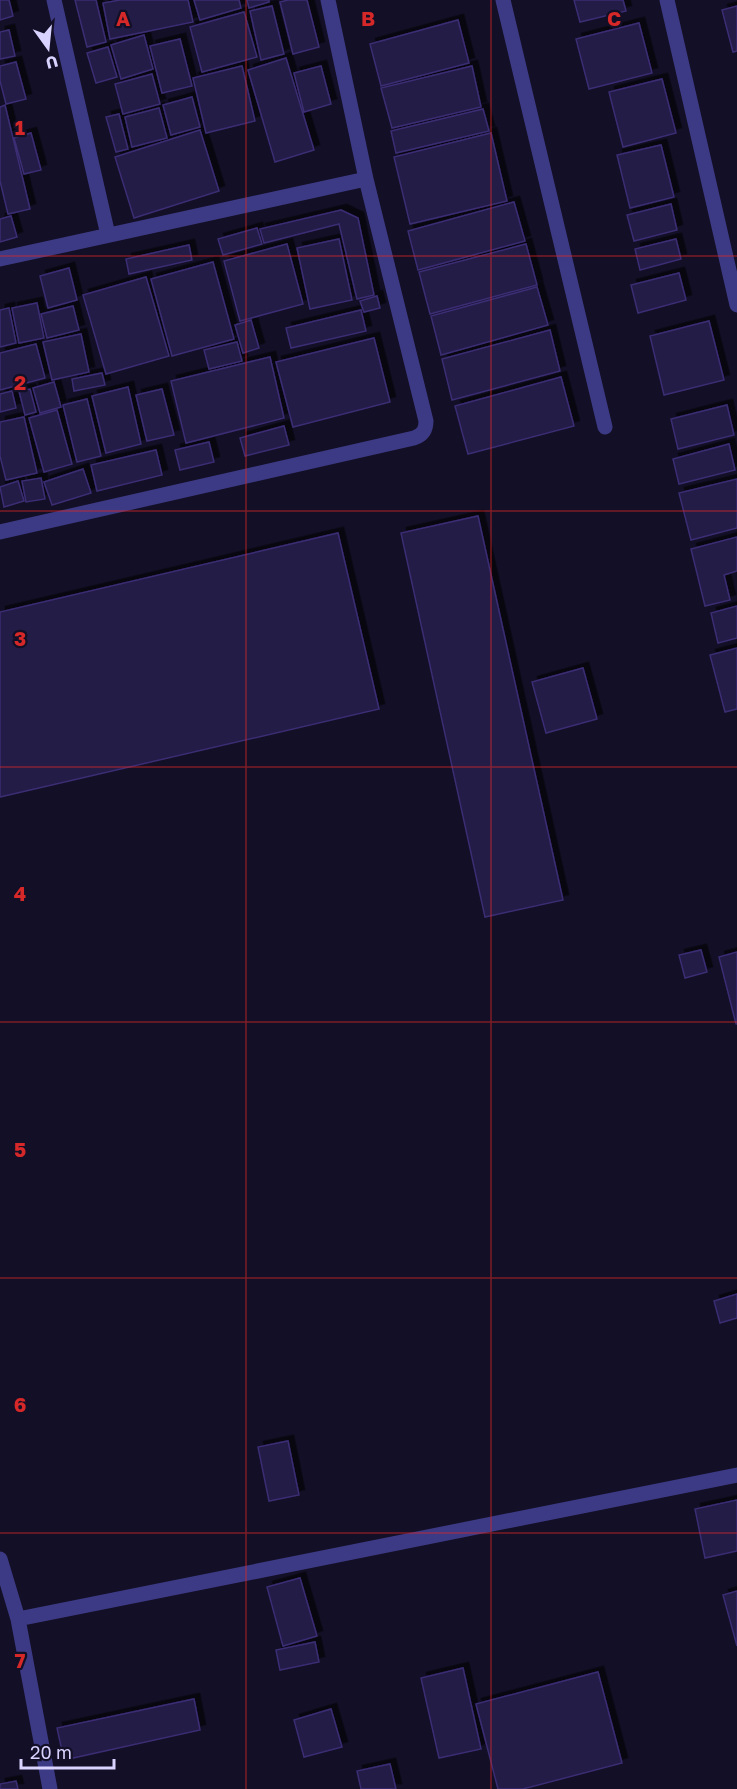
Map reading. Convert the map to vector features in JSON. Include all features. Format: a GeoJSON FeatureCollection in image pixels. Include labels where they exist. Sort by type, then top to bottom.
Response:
{"type":"FeatureCollection","features":[{"type":"Feature","properties":{"kind":"street"},"geometry":{"type":"LineString","coordinates":[[54,0],[108,235]]}},
{"type":"Feature","properties":{"kind":"street"},"geometry":{"type":"LineString","coordinates":[[0,532],[420,436],[425,429],[426,421],[366,179],[328,0]]}},
{"type":"Feature","properties":{"kind":"street"},"geometry":{"type":"LineString","coordinates":[[502,0],[605,427]]}},
{"type":"Feature","properties":{"kind":"street"},"geometry":{"type":"LineString","coordinates":[[667,0],[737,305]]}},
{"type":"Feature","properties":{"kind":"street"},"geometry":{"type":"LineString","coordinates":[[0,259],[366,179]]}},
{"type":"Feature","properties":{"kind":"street"},"geometry":{"type":"LineString","coordinates":[[18,1618],[737,1475]]}},
{"type":"Feature","properties":{"kind":"street"},"geometry":{"type":"LineString","coordinates":[[0,1560],[18,1618],[50,1789]]}},
{"type":"Feature","properties":{"kind":"building"},"geometry":{"type":"Polygon","coordinates":[[[0,0],[9,0],[13,16],[0,20],[0,0]]]}},
{"type":"Feature","properties":{"kind":"building"},"geometry":{"type":"Polygon","coordinates":[[[75,0],[96,0],[106,42],[87,47],[75,0]]]}},
{"type":"Feature","properties":{"kind":"building"},"geometry":{"type":"Polygon","coordinates":[[[120,0],[188,0],[193,22],[110,39],[103,3],[120,0]]]}},
{"type":"Feature","properties":{"kind":"building"},"geometry":{"type":"Polygon","coordinates":[[[194,0],[239,0],[241,8],[200,20],[194,0]]]}},
{"type":"Feature","properties":{"kind":"building"},"geometry":{"type":"Polygon","coordinates":[[[247,0],[269,0],[269,2],[249,8],[247,0]]]}},
{"type":"Feature","properties":{"kind":"building"},"geometry":{"type":"Polygon","coordinates":[[[307,0],[319,47],[293,54],[280,2],[307,0]]]}},
{"type":"Feature","properties":{"kind":"building"},"geometry":{"type":"Polygon","coordinates":[[[574,0],[623,0],[626,11],[580,22],[574,0]]]}},
{"type":"Feature","properties":{"kind":"building"},"geometry":{"type":"Polygon","coordinates":[[[272,6],[284,54],[261,60],[250,11],[272,6]]]}},
{"type":"Feature","properties":{"kind":"building"},"geometry":{"type":"Polygon","coordinates":[[[737,6],[737,51],[733,52],[722,10],[737,6]]]}},
{"type":"Feature","properties":{"kind":"building"},"geometry":{"type":"Polygon","coordinates":[[[244,12],[257,57],[202,72],[190,27],[244,12]]]}},
{"type":"Feature","properties":{"kind":"building"},"geometry":{"type":"Polygon","coordinates":[[[458,20],[469,63],[381,86],[370,44],[458,20]]]}},
{"type":"Feature","properties":{"kind":"building"},"geometry":{"type":"Polygon","coordinates":[[[639,23],[652,73],[589,89],[576,39],[639,23]]]}},
{"type":"Feature","properties":{"kind":"building"},"geometry":{"type":"Polygon","coordinates":[[[9,30],[15,56],[0,59],[0,32],[9,30]]]}},
{"type":"Feature","properties":{"kind":"building"},"geometry":{"type":"Polygon","coordinates":[[[144,35],[153,69],[121,79],[111,45],[144,35]]]}},
{"type":"Feature","properties":{"kind":"building"},"geometry":{"type":"Polygon","coordinates":[[[180,39],[192,86],[162,93],[150,46],[180,39]]]}},
{"type":"Feature","properties":{"kind":"building"},"geometry":{"type":"Polygon","coordinates":[[[108,47],[117,77],[96,83],[87,53],[108,47]]]}},
{"type":"Feature","properties":{"kind":"building"},"geometry":{"type":"Polygon","coordinates":[[[286,58],[314,150],[275,162],[248,70],[286,58]]]}},
{"type":"Feature","properties":{"kind":"building"},"geometry":{"type":"Polygon","coordinates":[[[16,62],[26,99],[6,104],[0,81],[0,66],[16,62]]]}},
{"type":"Feature","properties":{"kind":"building"},"geometry":{"type":"Polygon","coordinates":[[[242,66],[255,121],[206,133],[193,78],[242,66]]]}},
{"type":"Feature","properties":{"kind":"building"},"geometry":{"type":"Polygon","coordinates":[[[321,66],[331,104],[304,112],[294,73],[321,66]]]}},
{"type":"Feature","properties":{"kind":"building"},"geometry":{"type":"Polygon","coordinates":[[[472,66],[481,107],[392,128],[381,88],[472,66]]]}},
{"type":"Feature","properties":{"kind":"building"},"geometry":{"type":"Polygon","coordinates":[[[152,74],[160,104],[123,114],[115,84],[152,74]]]}},
{"type":"Feature","properties":{"kind":"building"},"geometry":{"type":"Polygon","coordinates":[[[662,79],[676,133],[623,147],[609,92],[662,79]]]}},
{"type":"Feature","properties":{"kind":"building"},"geometry":{"type":"Polygon","coordinates":[[[192,97],[200,127],[171,135],[163,105],[192,97]]]}},
{"type":"Feature","properties":{"kind":"building"},"geometry":{"type":"Polygon","coordinates":[[[5,105],[30,209],[8,214],[0,181],[0,107],[5,105]]]}},
{"type":"Feature","properties":{"kind":"building"},"geometry":{"type":"Polygon","coordinates":[[[159,108],[167,138],[132,147],[125,117],[159,108]]]}},
{"type":"Feature","properties":{"kind":"building"},"geometry":{"type":"Polygon","coordinates":[[[483,109],[489,131],[396,153],[391,131],[483,109]]]}},
{"type":"Feature","properties":{"kind":"building"},"geometry":{"type":"Polygon","coordinates":[[[119,114],[128,149],[116,152],[106,117],[119,114]]]}},
{"type":"Feature","properties":{"kind":"building"},"geometry":{"type":"Polygon","coordinates":[[[200,130],[219,191],[134,218],[115,157],[200,130]]]}},
{"type":"Feature","properties":{"kind":"building"},"geometry":{"type":"Polygon","coordinates":[[[31,133],[41,170],[24,174],[14,138],[31,133]]]}},
{"type":"Feature","properties":{"kind":"building"},"geometry":{"type":"Polygon","coordinates":[[[491,133],[507,201],[410,224],[394,157],[491,133]]]}},
{"type":"Feature","properties":{"kind":"building"},"geometry":{"type":"Polygon","coordinates":[[[661,145],[674,197],[630,208],[617,155],[661,145]]]}},
{"type":"Feature","properties":{"kind":"building"},"geometry":{"type":"Polygon","coordinates":[[[514,202],[525,241],[418,270],[408,231],[514,202]]]}},
{"type":"Feature","properties":{"kind":"building"},"geometry":{"type":"Polygon","coordinates":[[[671,204],[677,230],[634,241],[627,215],[671,204]]]}},
{"type":"Feature","properties":{"kind":"building"},"geometry":{"type":"Polygon","coordinates":[[[341,210],[358,218],[374,295],[357,299],[339,224],[264,243],[260,229],[341,210]]]}},
{"type":"Feature","properties":{"kind":"building"},"geometry":{"type":"Polygon","coordinates":[[[11,216],[17,237],[0,242],[0,219],[11,216]]]}},
{"type":"Feature","properties":{"kind":"building"},"geometry":{"type":"Polygon","coordinates":[[[257,228],[262,244],[223,255],[218,239],[257,228]]]}},
{"type":"Feature","properties":{"kind":"building"},"geometry":{"type":"Polygon","coordinates":[[[339,239],[352,300],[310,309],[297,248],[339,239]]]}},
{"type":"Feature","properties":{"kind":"building"},"geometry":{"type":"Polygon","coordinates":[[[676,239],[681,259],[640,270],[635,249],[676,239]]]}},
{"type":"Feature","properties":{"kind":"building"},"geometry":{"type":"Polygon","coordinates":[[[287,244],[303,304],[240,321],[224,261],[287,244]]]}},
{"type":"Feature","properties":{"kind":"building"},"geometry":{"type":"Polygon","coordinates":[[[526,244],[537,285],[430,314],[419,272],[526,244]]]}},
{"type":"Feature","properties":{"kind":"building"},"geometry":{"type":"Polygon","coordinates":[[[189,245],[192,260],[129,274],[126,259],[189,245]]]}},
{"type":"Feature","properties":{"kind":"building"},"geometry":{"type":"Polygon","coordinates":[[[213,262],[234,339],[172,356],[151,279],[213,262]]]}},
{"type":"Feature","properties":{"kind":"building"},"geometry":{"type":"Polygon","coordinates":[[[69,268],[77,300],[48,308],[40,276],[69,268]]]}},
{"type":"Feature","properties":{"kind":"building"},"geometry":{"type":"Polygon","coordinates":[[[679,273],[686,300],[638,313],[631,285],[679,273]]]}},
{"type":"Feature","properties":{"kind":"building"},"geometry":{"type":"Polygon","coordinates":[[[146,277],[169,356],[106,374],[83,295],[146,277]]]}},
{"type":"Feature","properties":{"kind":"building"},"geometry":{"type":"Polygon","coordinates":[[[537,287],[548,325],[441,355],[431,316],[537,287]]]}},
{"type":"Feature","properties":{"kind":"building"},"geometry":{"type":"Polygon","coordinates":[[[377,296],[380,308],[364,312],[360,301],[377,296]]]}},
{"type":"Feature","properties":{"kind":"building"},"geometry":{"type":"Polygon","coordinates":[[[37,303],[44,338],[19,343],[12,308],[37,303]]]}},
{"type":"Feature","properties":{"kind":"building"},"geometry":{"type":"Polygon","coordinates":[[[73,306],[79,330],[47,338],[41,314],[73,306]]]}},
{"type":"Feature","properties":{"kind":"building"},"geometry":{"type":"Polygon","coordinates":[[[9,308],[16,343],[0,347],[0,310],[9,308]]]}},
{"type":"Feature","properties":{"kind":"building"},"geometry":{"type":"Polygon","coordinates":[[[361,310],[366,331],[291,348],[286,328],[361,310]]]}},
{"type":"Feature","properties":{"kind":"building"},"geometry":{"type":"Polygon","coordinates":[[[251,320],[259,348],[243,353],[235,325],[251,320]]]}},
{"type":"Feature","properties":{"kind":"building"},"geometry":{"type":"Polygon","coordinates":[[[709,321],[724,380],[664,395],[650,336],[709,321]]]}},
{"type":"Feature","properties":{"kind":"building"},"geometry":{"type":"Polygon","coordinates":[[[550,330],[560,371],[452,400],[442,359],[550,330]]]}},
{"type":"Feature","properties":{"kind":"building"},"geometry":{"type":"Polygon","coordinates":[[[81,334],[89,372],[52,380],[43,342],[81,334]]]}},
{"type":"Feature","properties":{"kind":"building"},"geometry":{"type":"Polygon","coordinates":[[[374,338],[390,402],[293,427],[276,362],[374,338]]]}},
{"type":"Feature","properties":{"kind":"building"},"geometry":{"type":"Polygon","coordinates":[[[237,342],[242,361],[209,369],[204,350],[237,342]]]}},
{"type":"Feature","properties":{"kind":"building"},"geometry":{"type":"Polygon","coordinates":[[[36,344],[45,378],[0,390],[0,353],[36,344]]]}},
{"type":"Feature","properties":{"kind":"building"},"geometry":{"type":"Polygon","coordinates":[[[270,357],[284,418],[186,443],[171,381],[270,357]]]}},
{"type":"Feature","properties":{"kind":"building"},"geometry":{"type":"Polygon","coordinates":[[[102,373],[105,385],[74,391],[72,379],[102,373]]]}},
{"type":"Feature","properties":{"kind":"building"},"geometry":{"type":"Polygon","coordinates":[[[561,377],[574,426],[468,454],[455,406],[561,377]]]}},
{"type":"Feature","properties":{"kind":"building"},"geometry":{"type":"Polygon","coordinates":[[[54,382],[61,407],[40,413],[33,388],[54,382]]]}},
{"type":"Feature","properties":{"kind":"building"},"geometry":{"type":"Polygon","coordinates":[[[128,387],[141,444],[106,453],[92,396],[128,387]]]}},
{"type":"Feature","properties":{"kind":"building"},"geometry":{"type":"Polygon","coordinates":[[[30,389],[36,412],[25,415],[19,391],[30,389]]]}},
{"type":"Feature","properties":{"kind":"building"},"geometry":{"type":"Polygon","coordinates":[[[162,389],[174,435],[147,441],[136,395],[162,389]]]}},
{"type":"Feature","properties":{"kind":"building"},"geometry":{"type":"Polygon","coordinates":[[[12,391],[16,408],[0,412],[0,394],[12,391]]]}},
{"type":"Feature","properties":{"kind":"building"},"geometry":{"type":"Polygon","coordinates":[[[87,399],[101,456],[77,462],[63,405],[87,399]]]}},
{"type":"Feature","properties":{"kind":"building"},"geometry":{"type":"Polygon","coordinates":[[[727,405],[734,435],[678,449],[671,419],[727,405]]]}},
{"type":"Feature","properties":{"kind":"building"},"geometry":{"type":"Polygon","coordinates":[[[57,410],[72,464],[44,472],[29,418],[57,410]]]}},
{"type":"Feature","properties":{"kind":"building"},"geometry":{"type":"Polygon","coordinates":[[[24,417],[37,473],[6,480],[0,456],[0,422],[24,417]]]}},
{"type":"Feature","properties":{"kind":"building"},"geometry":{"type":"Polygon","coordinates":[[[284,426],[289,445],[245,456],[240,438],[284,426]]]}},
{"type":"Feature","properties":{"kind":"building"},"geometry":{"type":"Polygon","coordinates":[[[209,442],[214,462],[180,470],[175,450],[209,442]]]}},
{"type":"Feature","properties":{"kind":"building"},"geometry":{"type":"Polygon","coordinates":[[[729,444],[735,470],[679,484],[673,459],[729,444]]]}},
{"type":"Feature","properties":{"kind":"building"},"geometry":{"type":"Polygon","coordinates":[[[156,450],[162,475],[97,491],[91,465],[156,450]]]}},
{"type":"Feature","properties":{"kind":"building"},"geometry":{"type":"Polygon","coordinates":[[[83,469],[91,493],[52,505],[44,482],[83,469]]]}},
{"type":"Feature","properties":{"kind":"building"},"geometry":{"type":"Polygon","coordinates":[[[41,478],[45,499],[26,502],[22,481],[41,478]]]}},
{"type":"Feature","properties":{"kind":"building"},"geometry":{"type":"Polygon","coordinates":[[[737,479],[737,528],[691,540],[679,493],[737,479]]]}},
{"type":"Feature","properties":{"kind":"building"},"geometry":{"type":"Polygon","coordinates":[[[18,481],[24,501],[4,507],[0,487],[18,481]]]}},
{"type":"Feature","properties":{"kind":"building"},"geometry":{"type":"Polygon","coordinates":[[[478,516],[563,900],[485,917],[401,533],[478,516]]]}},
{"type":"Feature","properties":{"kind":"building"},"geometry":{"type":"Polygon","coordinates":[[[338,533],[379,709],[0,797],[0,612],[338,533]]]}},
{"type":"Feature","properties":{"kind":"building"},"geometry":{"type":"Polygon","coordinates":[[[737,537],[737,571],[724,575],[730,600],[705,606],[691,549],[737,537]]]}},
{"type":"Feature","properties":{"kind":"building"},"geometry":{"type":"Polygon","coordinates":[[[737,606],[737,638],[718,643],[711,613],[737,606]]]}},
{"type":"Feature","properties":{"kind":"building"},"geometry":{"type":"Polygon","coordinates":[[[737,648],[737,709],[725,712],[710,655],[737,648]]]}},
{"type":"Feature","properties":{"kind":"building"},"geometry":{"type":"Polygon","coordinates":[[[583,668],[597,719],[546,733],[532,682],[583,668]]]}},
{"type":"Feature","properties":{"kind":"building"},"geometry":{"type":"Polygon","coordinates":[[[701,950],[707,972],[685,978],[679,955],[701,950]]]}},
{"type":"Feature","properties":{"kind":"building"},"geometry":{"type":"Polygon","coordinates":[[[737,952],[737,1024],[736,1024],[719,957],[737,952]]]}},
{"type":"Feature","properties":{"kind":"building"},"geometry":{"type":"Polygon","coordinates":[[[737,1294],[737,1318],[720,1323],[714,1301],[737,1294]]]}},
{"type":"Feature","properties":{"kind":"building"},"geometry":{"type":"Polygon","coordinates":[[[288,1441],[299,1495],[269,1501],[258,1447],[288,1441]]]}},
{"type":"Feature","properties":{"kind":"building"},"geometry":{"type":"Polygon","coordinates":[[[737,1500],[737,1551],[705,1558],[695,1509],[737,1500]]]}},
{"type":"Feature","properties":{"kind":"building"},"geometry":{"type":"Polygon","coordinates":[[[300,1578],[317,1636],[283,1646],[267,1587],[300,1578]]]}},
{"type":"Feature","properties":{"kind":"building"},"geometry":{"type":"Polygon","coordinates":[[[737,1591],[737,1646],[723,1595],[737,1591]]]}},
{"type":"Feature","properties":{"kind":"building"},"geometry":{"type":"Polygon","coordinates":[[[315,1642],[319,1662],[280,1670],[276,1650],[315,1642]]]}},
{"type":"Feature","properties":{"kind":"building"},"geometry":{"type":"Polygon","coordinates":[[[463,1668],[481,1749],[439,1758],[421,1678],[463,1668]]]}},
{"type":"Feature","properties":{"kind":"building"},"geometry":{"type":"Polygon","coordinates":[[[598,1672],[622,1763],[523,1789],[498,1789],[476,1704],[598,1672]]]}},
{"type":"Feature","properties":{"kind":"building"},"geometry":{"type":"Polygon","coordinates":[[[194,1699],[200,1730],[64,1760],[57,1728],[194,1699]]]}},
{"type":"Feature","properties":{"kind":"building"},"geometry":{"type":"Polygon","coordinates":[[[331,1709],[342,1747],[304,1757],[294,1720],[331,1709]]]}},
{"type":"Feature","properties":{"kind":"building"},"geometry":{"type":"Polygon","coordinates":[[[390,1764],[396,1789],[361,1789],[357,1771],[390,1764]]]}},
{"type":"Feature","properties":{"kind":"building"},"geometry":{"type":"Polygon","coordinates":[[[16,1781],[18,1789],[0,1789],[0,1784],[16,1781]]]}}]}
